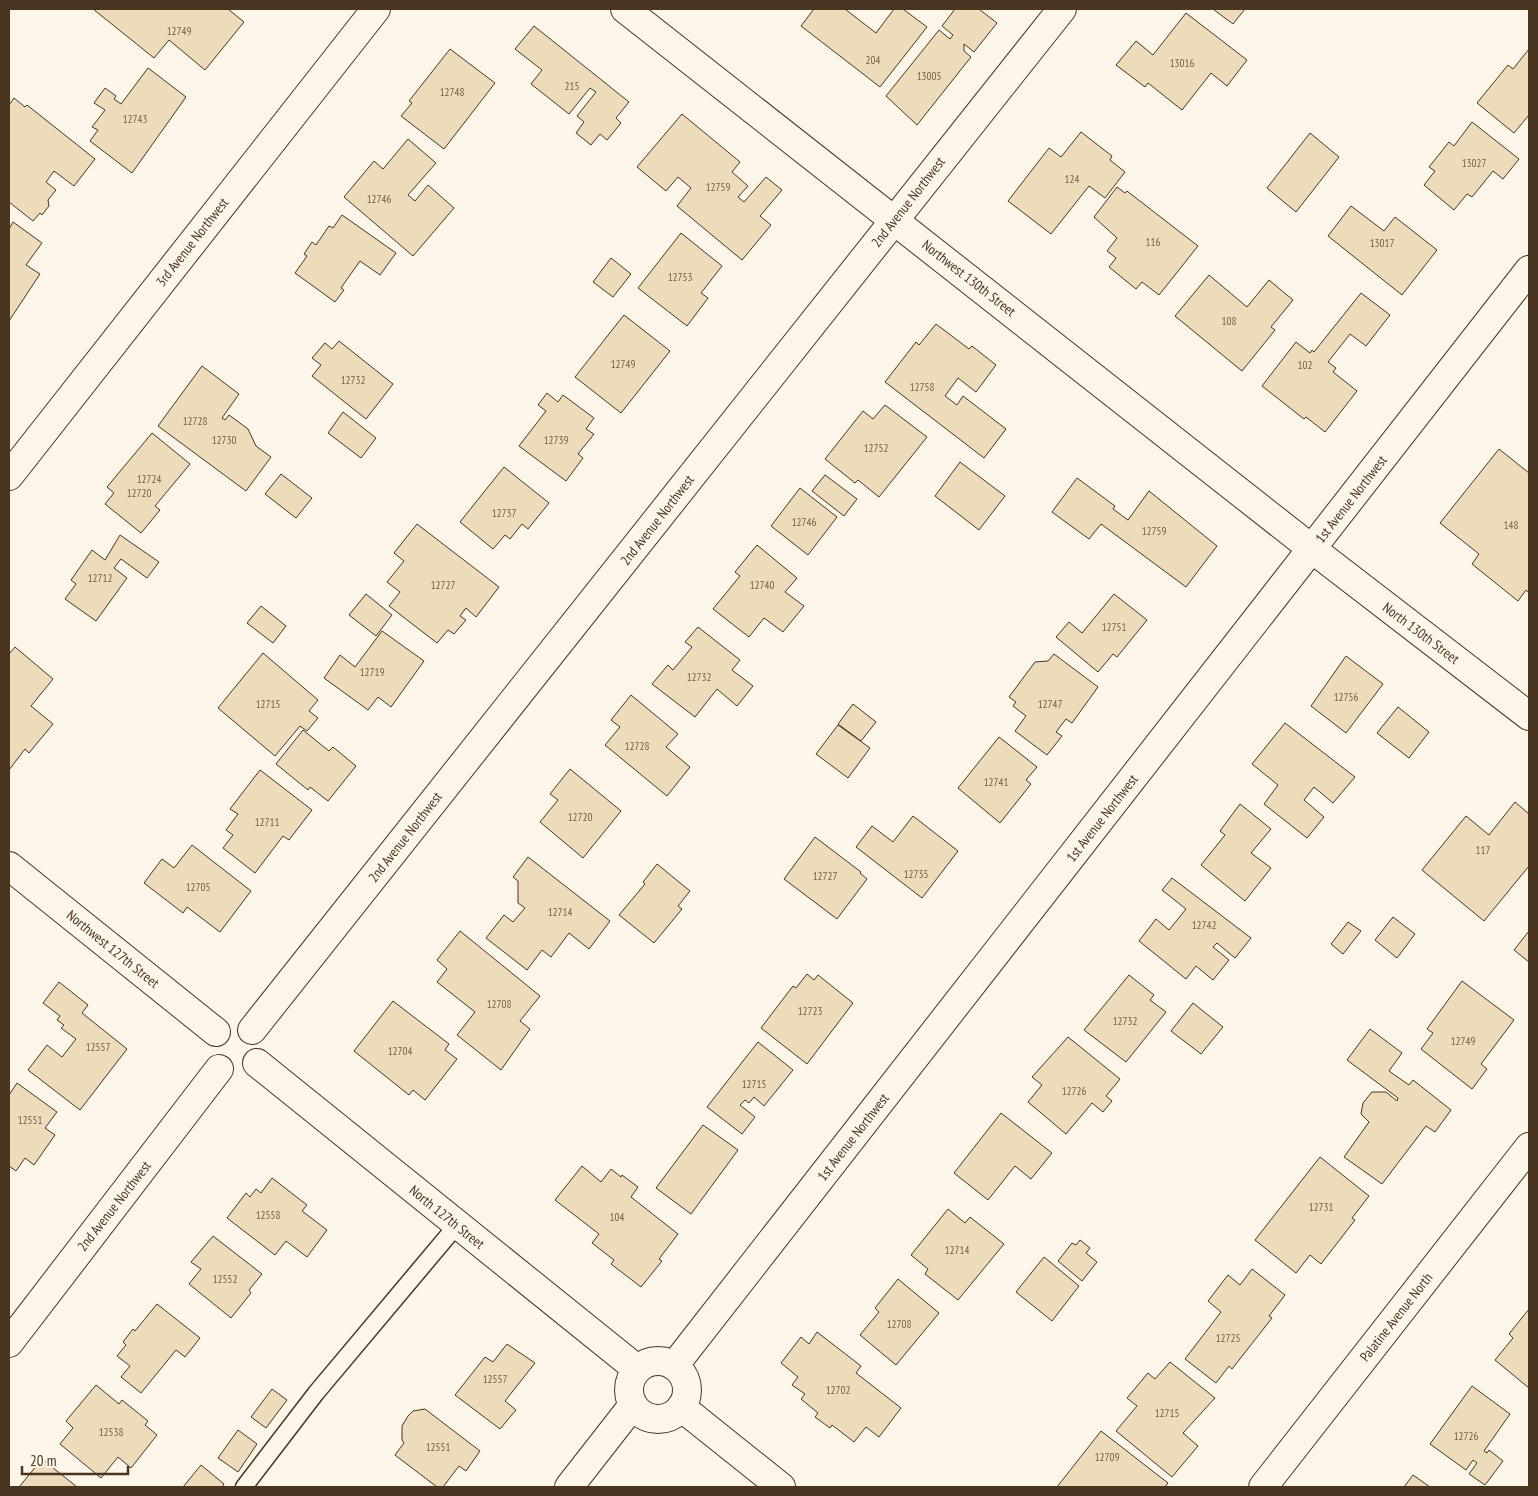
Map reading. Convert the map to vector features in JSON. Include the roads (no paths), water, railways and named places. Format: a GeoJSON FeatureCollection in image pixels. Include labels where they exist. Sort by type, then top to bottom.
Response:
{"type":"FeatureCollection","features":[{"type":"Feature","properties":{"kind":"street","name":"3rd Avenue Northwest"},"geometry":{"type":"LineString","coordinates":[[9,476],[376,9]]}},
{"type":"Feature","properties":{"kind":"street","name":"Northwest 130th Street"},"geometry":{"type":"LineString","coordinates":[[625,9],[895,219],[1312,549]]}},
{"type":"Feature","properties":{"kind":"street","name":"2nd Avenue Northwest"},"geometry":{"type":"LineString","coordinates":[[252,1030],[1062,9]]}},
{"type":"Feature","properties":{"kind":"street","name":"1st Avenue Northwest"},"geometry":{"type":"LineString","coordinates":[[674,1366],[1529,270]]}},
{"type":"Feature","properties":{"kind":"street","name":"North 130th Street"},"geometry":{"type":"LineString","coordinates":[[1312,549],[1529,716]]}},
{"type":"Feature","properties":{"kind":"street","name":"Northwest 127th Street"},"geometry":{"type":"LineString","coordinates":[[9,866],[216,1032]]}},
{"type":"Feature","properties":{"kind":"street"},"geometry":{"type":"LineString","coordinates":[[231,1024],[240,1024],[252,1030],[259,1040],[261,1048],[257,1064],[252,1070],[236,1075],[219,1069],[211,1056],[210,1048],[216,1032],[231,1024]]}},
{"type":"Feature","properties":{"kind":"street","name":"North 127th Street"},"geometry":{"type":"LineString","coordinates":[[257,1064],[637,1369]]}},
{"type":"Feature","properties":{"kind":"street","name":"2nd Avenue Northwest"},"geometry":{"type":"LineString","coordinates":[[9,1343],[219,1069]]}},
{"type":"Feature","properties":{"kind":"street","name":"Palatine Avenue North"},"geometry":{"type":"LineString","coordinates":[[1263,1487],[1529,1147]]}},
{"type":"Feature","properties":{"kind":"street"},"geometry":{"type":"LineString","coordinates":[[654,1361],[664,1361],[674,1366],[685,1378],[687,1388],[686,1397],[681,1407],[667,1417],[658,1419],[648,1417],[633,1405],[629,1396],[631,1377],[637,1369],[654,1361]]}},
{"type":"Feature","properties":{"kind":"street"},"geometry":{"type":"LineString","coordinates":[[569,1487],[633,1405]]}},
{"type":"Feature","properties":{"kind":"street"},"geometry":{"type":"LineString","coordinates":[[681,1407],[781,1487]]}},
{"type":"Feature","properties":{"kind":"lane"},"geometry":{"type":"LineString","coordinates":[[244,1487],[316,1393],[457,1225]]}}]}
